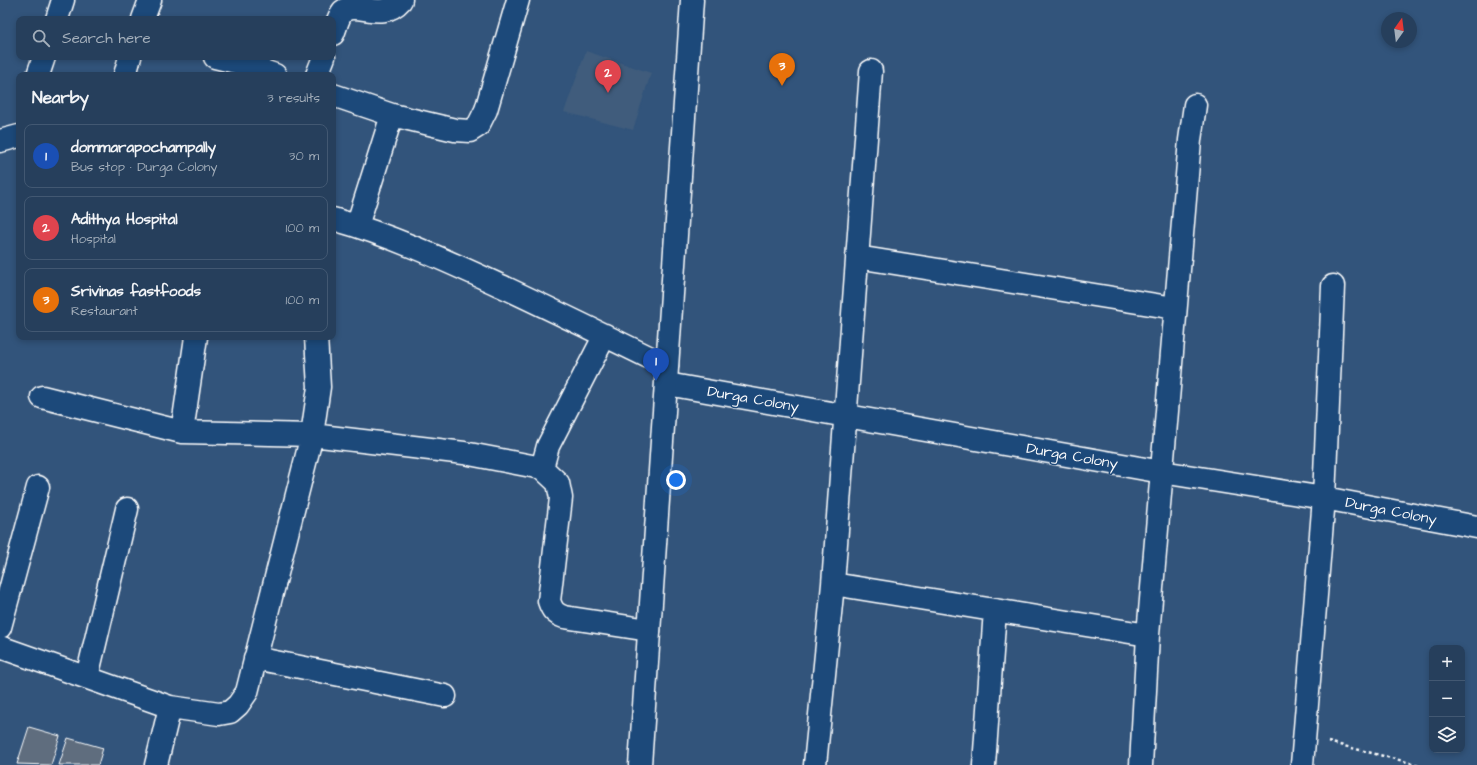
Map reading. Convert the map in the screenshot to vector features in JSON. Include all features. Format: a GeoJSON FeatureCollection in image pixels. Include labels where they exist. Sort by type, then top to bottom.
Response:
{"type":"FeatureCollection","features":[{"type":"Feature","properties":{"kind":"street"},"geometry":{"type":"LineString","coordinates":[[58,16],[63,0]]}},
{"type":"Feature","properties":{"kind":"street"},"geometry":{"type":"LineString","coordinates":[[144,16],[150,0]]}},
{"type":"Feature","properties":{"kind":"street"},"geometry":{"type":"LineString","coordinates":[[336,27],[343,11],[352,6],[362,5],[382,10],[392,8],[401,0]]}},
{"type":"Feature","properties":{"kind":"street"},"geometry":{"type":"LineString","coordinates":[[336,96],[392,115],[456,130],[470,131],[478,126],[486,110],[518,0]]}},
{"type":"Feature","properties":{"kind":"street"},"geometry":{"type":"LineString","coordinates":[[640,765],[692,0]]}},
{"type":"Feature","properties":{"kind":"street"},"geometry":{"type":"LineString","coordinates":[[39,72],[43,60]]}},
{"type":"Feature","properties":{"kind":"street"},"geometry":{"type":"LineString","coordinates":[[126,72],[129,60]]}},
{"type":"Feature","properties":{"kind":"street"},"geometry":{"type":"LineString","coordinates":[[228,60],[266,72]]}},
{"type":"Feature","properties":{"kind":"street"},"geometry":{"type":"LineString","coordinates":[[318,72],[323,60]]}},
{"type":"Feature","properties":{"kind":"street"},"geometry":{"type":"LineString","coordinates":[[815,765],[833,584],[871,71]]}},
{"type":"Feature","properties":{"kind":"street"},"geometry":{"type":"LineString","coordinates":[[1141,765],[1148,635],[1175,308],[1190,140],[1195,105]]}},
{"type":"Feature","properties":{"kind":"street"},"geometry":{"type":"LineString","coordinates":[[357,226],[392,115]]}},
{"type":"Feature","properties":{"kind":"street","name":"Durga Colony"},"geometry":{"type":"LineString","coordinates":[[336,220],[357,226],[443,259],[605,335],[667,375],[846,416],[1162,472],[1324,498],[1477,527]]}},
{"type":"Feature","properties":{"kind":"street"},"geometry":{"type":"LineString","coordinates":[[857,257],[1175,308]]}},
{"type":"Feature","properties":{"kind":"street"},"geometry":{"type":"LineString","coordinates":[[1302,765],[1324,498],[1333,286]]}},
{"type":"Feature","properties":{"kind":"street"},"geometry":{"type":"LineString","coordinates":[[542,468],[548,446],[605,335]]}},
{"type":"Feature","properties":{"kind":"street"},"geometry":{"type":"LineString","coordinates":[[182,432],[196,340]]}},
{"type":"Feature","properties":{"kind":"street"},"geometry":{"type":"LineString","coordinates":[[0,647],[170,706],[219,714],[230,712],[238,705],[247,692],[312,435],[319,386],[316,340]]}},
{"type":"Feature","properties":{"kind":"street"},"geometry":{"type":"LineString","coordinates":[[42,397],[182,432],[312,435],[464,453],[542,468],[558,483],[561,498],[549,601],[551,608],[556,614],[564,617],[649,630]]}},
{"type":"Feature","properties":{"kind":"street"},"geometry":{"type":"LineString","coordinates":[[0,628],[38,487]]}},
{"type":"Feature","properties":{"kind":"street"},"geometry":{"type":"LineString","coordinates":[[86,677],[127,509]]}},
{"type":"Feature","properties":{"kind":"street"},"geometry":{"type":"LineString","coordinates":[[833,584],[1148,635]]}},
{"type":"Feature","properties":{"kind":"street"},"geometry":{"type":"LineString","coordinates":[[984,765],[995,610]]}},
{"type":"Feature","properties":{"kind":"street"},"geometry":{"type":"LineString","coordinates":[[255,658],[445,696]]}},
{"type":"Feature","properties":{"kind":"street"},"geometry":{"type":"LineString","coordinates":[[156,765],[170,706]]}},
{"type":"Feature","properties":{"kind":"path"},"geometry":{"type":"LineString","coordinates":[[1304,736],[1419,764]]}},
{"type":"Feature","properties":{"kind":"shaded area"},"geometry":{"type":"Polygon","coordinates":[[[586,51],[651,73],[633,130],[564,112],[586,51]]]}},
{"type":"Feature","properties":{"kind":"building"},"geometry":{"type":"Polygon","coordinates":[[[29,727],[60,736],[51,765],[17,764],[29,727]]]}},
{"type":"Feature","properties":{"kind":"building"},"geometry":{"type":"Polygon","coordinates":[[[68,738],[103,748],[98,765],[59,765],[68,738]]]}},
{"type":"Feature","properties":{"kind":"place","name":"Srivinas fastfoods"},"geometry":{"type":"Point","coordinates":[782,86]}},
{"type":"Feature","properties":{"kind":"place","name":"Adithya Hospital"},"geometry":{"type":"Point","coordinates":[608,93]}},
{"type":"Feature","properties":{"kind":"place","name":"dommarapochampally"},"geometry":{"type":"Point","coordinates":[656,381]}}]}
